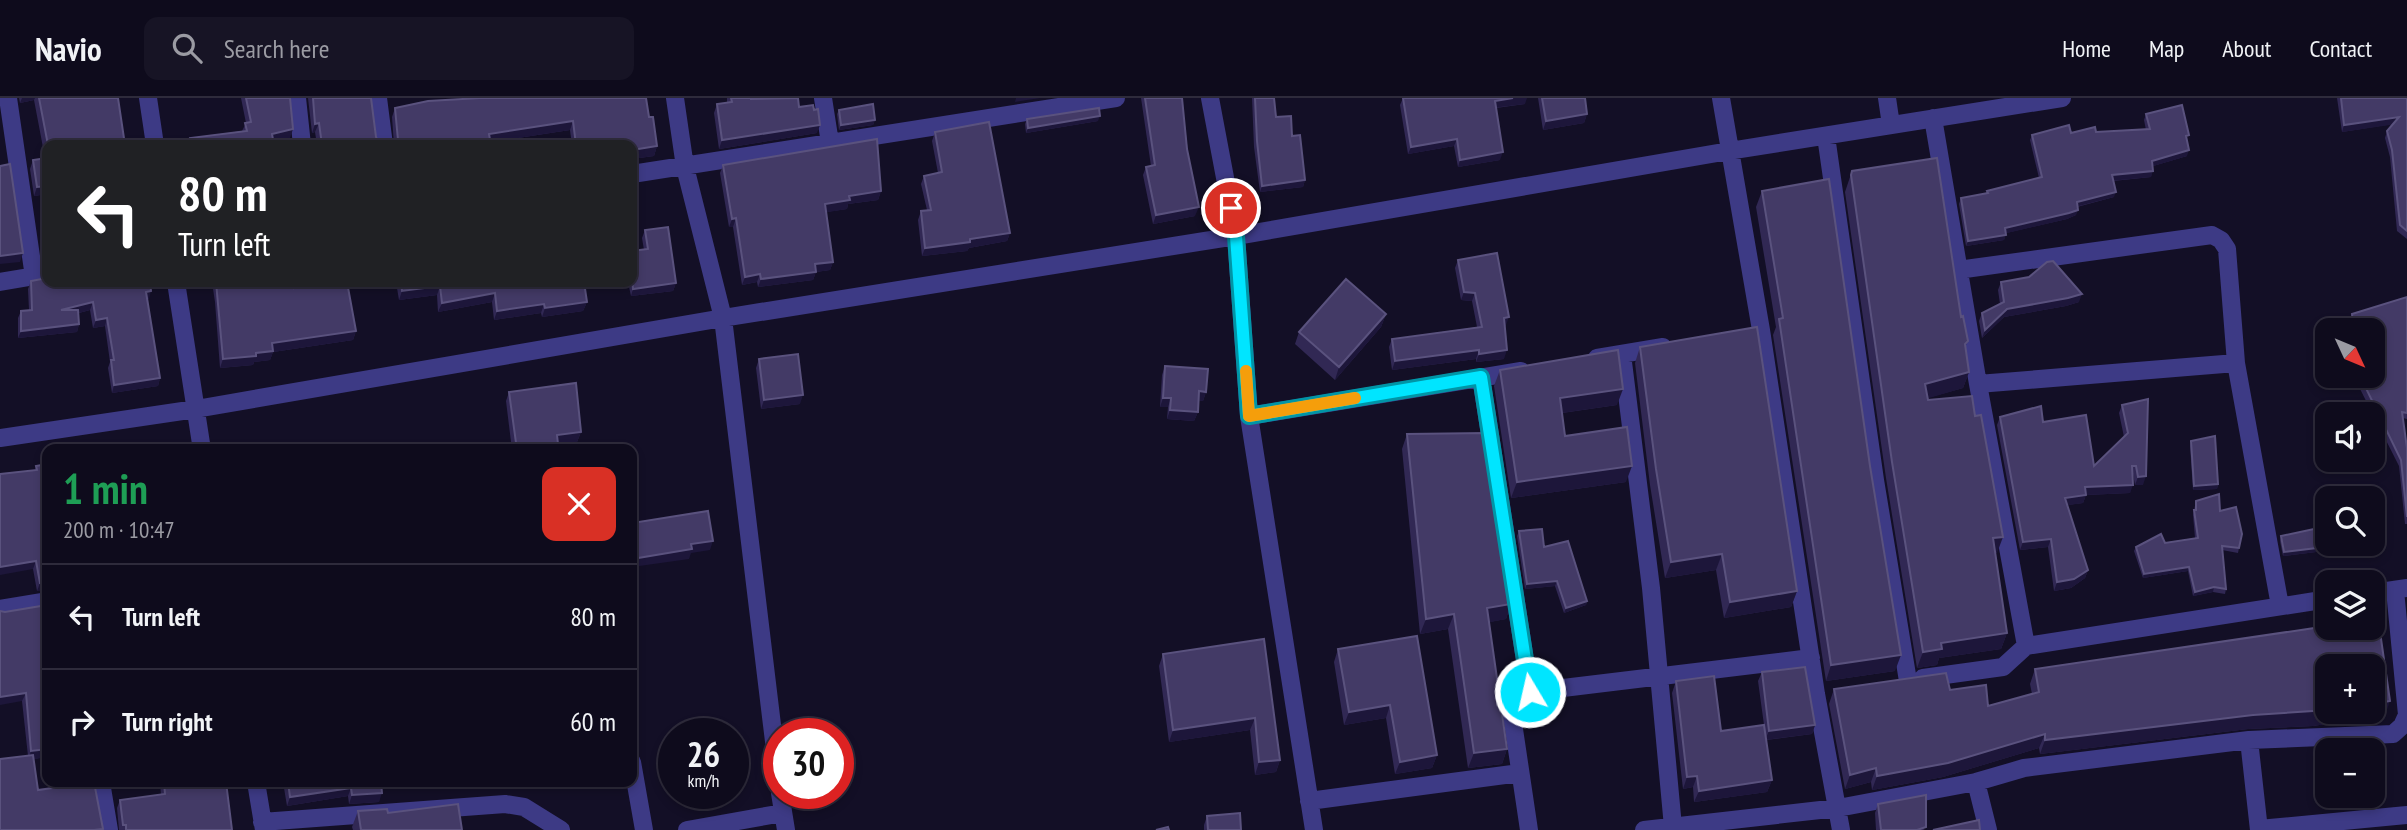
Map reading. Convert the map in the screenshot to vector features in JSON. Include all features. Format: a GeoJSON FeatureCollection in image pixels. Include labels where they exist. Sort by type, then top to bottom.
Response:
{"type":"FeatureCollection","features":[{"type":"Feature","properties":{"kind":"street"},"geometry":{"type":"LineString","coordinates":[[0,282],[40,276],[8,98]]}},
{"type":"Feature","properties":{"kind":"street"},"geometry":{"type":"LineString","coordinates":[[148,98],[154,140]]}},
{"type":"Feature","properties":{"kind":"street"},"geometry":{"type":"LineString","coordinates":[[297,98],[302,140]]}},
{"type":"Feature","properties":{"kind":"street"},"geometry":{"type":"LineString","coordinates":[[378,98],[383,140]]}},
{"type":"Feature","properties":{"kind":"street"},"geometry":{"type":"LineString","coordinates":[[675,98],[685,167],[723,318],[771,718]]}},
{"type":"Feature","properties":{"kind":"street"},"geometry":{"type":"LineString","coordinates":[[823,98],[830,143]]}},
{"type":"Feature","properties":{"kind":"street"},"geometry":{"type":"LineString","coordinates":[[637,173],[1116,98]]}},
{"type":"Feature","properties":{"kind":"street"},"geometry":{"type":"LineString","coordinates":[[1210,98],[1236,236],[1249,416],[1314,830]]}},
{"type":"Feature","properties":{"kind":"street"},"geometry":{"type":"LineString","coordinates":[[1721,98],[1755,331],[1811,658],[1822,693],[1841,830]]}},
{"type":"Feature","properties":{"kind":"street"},"geometry":{"type":"LineString","coordinates":[[1886,98],[1891,124]]}},
{"type":"Feature","properties":{"kind":"street"},"geometry":{"type":"LineString","coordinates":[[0,438],[196,409],[723,318],[1236,236],[1729,151],[2062,98]]}},
{"type":"Feature","properties":{"kind":"street"},"geometry":{"type":"LineString","coordinates":[[1933,118],[2026,646]]}},
{"type":"Feature","properties":{"kind":"street"},"geometry":{"type":"LineString","coordinates":[[1826,135],[1902,682],[2003,667],[2026,646],[2315,601]]}},
{"type":"Feature","properties":{"kind":"street"},"geometry":{"type":"LineString","coordinates":[[1958,270],[2212,235],[2221,240],[2227,249],[2236,363],[2280,606]]}},
{"type":"Feature","properties":{"kind":"street"},"geometry":{"type":"LineString","coordinates":[[177,287],[201,444]]}},
{"type":"Feature","properties":{"kind":"street"},"geometry":{"type":"LineString","coordinates":[[1584,360],[1685,343]]}},
{"type":"Feature","properties":{"kind":"street"},"geometry":{"type":"LineString","coordinates":[[1622,354],[1651,588],[1657,677],[1673,827]]}},
{"type":"Feature","properties":{"kind":"street"},"geometry":{"type":"LineString","coordinates":[[1978,384],[2236,363]]}},
{"type":"Feature","properties":{"kind":"street"},"geometry":{"type":"LineString","coordinates":[[1249,416],[1532,369]]}},
{"type":"Feature","properties":{"kind":"street"},"geometry":{"type":"LineString","coordinates":[[1481,377],[1530,692]]}},
{"type":"Feature","properties":{"kind":"street"},"geometry":{"type":"LineString","coordinates":[[1644,830],[1732,825],[1838,808],[1976,782],[2024,768],[2249,740],[2393,734],[2402,726],[2407,715],[2401,589]]}},
{"type":"Feature","properties":{"kind":"street"},"geometry":{"type":"LineString","coordinates":[[0,609],[42,602]]}},
{"type":"Feature","properties":{"kind":"street"},"geometry":{"type":"LineString","coordinates":[[1530,830],[1511,709],[1518,698],[1530,692],[1811,658]]}},
{"type":"Feature","properties":{"kind":"street"},"geometry":{"type":"LineString","coordinates":[[2249,740],[2259,830],[2373,824],[2407,815]]}},
{"type":"Feature","properties":{"kind":"street"},"geometry":{"type":"LineString","coordinates":[[1309,801],[1520,773]]}},
{"type":"Feature","properties":{"kind":"street"},"geometry":{"type":"LineString","coordinates":[[1976,782],[1988,830]]}},
{"type":"Feature","properties":{"kind":"street"},"geometry":{"type":"LineString","coordinates":[[102,787],[109,830]]}},
{"type":"Feature","properties":{"kind":"street"},"geometry":{"type":"LineString","coordinates":[[257,787],[263,826],[505,804],[524,807],[561,830]]}},
{"type":"Feature","properties":{"kind":"street"},"geometry":{"type":"LineString","coordinates":[[636,787],[644,830]]}},
{"type":"Feature","properties":{"kind":"street"},"geometry":{"type":"LineString","coordinates":[[687,830],[784,821]]}},
{"type":"Feature","properties":{"kind":"building"},"geometry":{"type":"Polygon","coordinates":[[[39,98],[118,98],[124,140],[47,140],[39,98]]]}},
{"type":"Feature","properties":{"kind":"building"},"geometry":{"type":"Polygon","coordinates":[[[246,98],[290,98],[293,129],[272,134],[273,140],[190,140],[247,131],[245,123],[251,122],[246,98]]]}},
{"type":"Feature","properties":{"kind":"building"},"geometry":{"type":"Polygon","coordinates":[[[313,98],[371,98],[378,140],[321,140],[319,123],[315,124],[313,98]]]}},
{"type":"Feature","properties":{"kind":"building"},"geometry":{"type":"Polygon","coordinates":[[[480,98],[646,98],[649,117],[653,117],[657,146],[637,149],[637,140],[575,140],[573,121],[489,134],[490,140],[398,140],[395,108],[428,101],[480,98]]]}},
{"type":"Feature","properties":{"kind":"building"},"geometry":{"type":"Polygon","coordinates":[[[731,98],[798,98],[799,107],[813,105],[814,110],[818,109],[820,125],[722,140],[717,104],[732,102],[731,98]]]}},
{"type":"Feature","properties":{"kind":"building"},"geometry":{"type":"Polygon","coordinates":[[[1145,98],[1182,98],[1187,149],[1199,207],[1156,215],[1146,167],[1155,165],[1145,98]]]}},
{"type":"Feature","properties":{"kind":"building"},"geometry":{"type":"Polygon","coordinates":[[[1255,98],[1274,98],[1276,117],[1291,116],[1292,136],[1300,135],[1305,180],[1262,186],[1255,98]]]}},
{"type":"Feature","properties":{"kind":"building"},"geometry":{"type":"Polygon","coordinates":[[[1403,98],[1513,98],[1495,101],[1503,152],[1460,160],[1457,139],[1411,147],[1403,98]]]}},
{"type":"Feature","properties":{"kind":"building"},"geometry":{"type":"Polygon","coordinates":[[[1542,98],[1585,98],[1587,114],[1546,121],[1542,98]]]}},
{"type":"Feature","properties":{"kind":"building"},"geometry":{"type":"Polygon","coordinates":[[[2341,98],[2407,98],[2407,231],[2400,225],[2392,150],[2387,131],[2399,117],[2344,125],[2341,98]]]}},
{"type":"Feature","properties":{"kind":"building"},"geometry":{"type":"Polygon","coordinates":[[[873,104],[875,120],[841,125],[839,110],[873,104]]]}},
{"type":"Feature","properties":{"kind":"building"},"geometry":{"type":"Polygon","coordinates":[[[2182,105],[2189,135],[2186,136],[2189,150],[2152,161],[2153,171],[2112,175],[2116,192],[2077,202],[2078,210],[2005,228],[2006,235],[1968,241],[1961,198],[2042,177],[2032,135],[2069,125],[2071,133],[2095,127],[2096,132],[2150,129],[2146,114],[2182,105]]]}},
{"type":"Feature","properties":{"kind":"building"},"geometry":{"type":"Polygon","coordinates":[[[1099,108],[1100,116],[1028,128],[1027,119],[1099,108]]]}},
{"type":"Feature","properties":{"kind":"building"},"geometry":{"type":"Polygon","coordinates":[[[989,122],[1010,233],[925,248],[921,211],[931,210],[924,176],[942,172],[935,132],[989,122]]]}},
{"type":"Feature","properties":{"kind":"building"},"geometry":{"type":"Polygon","coordinates":[[[877,139],[881,191],[849,196],[850,200],[825,204],[833,262],[815,264],[816,272],[761,279],[760,274],[745,277],[736,218],[732,219],[723,165],[877,139]]]}},
{"type":"Feature","properties":{"kind":"building"},"geometry":{"type":"Polygon","coordinates":[[[1937,158],[1961,317],[1963,316],[1968,341],[1965,344],[1969,372],[1925,384],[1928,400],[1972,396],[1975,416],[1981,415],[2003,537],[1993,538],[2007,633],[1941,643],[1942,649],[1923,652],[1892,462],[1851,175],[1852,171],[1937,158]]]}},
{"type":"Feature","properties":{"kind":"building"},"geometry":{"type":"Polygon","coordinates":[[[42,159],[42,186],[37,187],[33,160],[42,159]]]}},
{"type":"Feature","properties":{"kind":"building"},"geometry":{"type":"Polygon","coordinates":[[[10,164],[23,253],[0,256],[0,166],[10,164]]]}},
{"type":"Feature","properties":{"kind":"building"},"geometry":{"type":"Polygon","coordinates":[[[1829,179],[1870,466],[1901,655],[1831,665],[1779,319],[1783,318],[1762,191],[1829,179]]]}},
{"type":"Feature","properties":{"kind":"building"},"geometry":{"type":"Polygon","coordinates":[[[668,227],[676,283],[633,289],[637,287],[637,250],[648,249],[645,230],[668,227]]]}},
{"type":"Feature","properties":{"kind":"building"},"geometry":{"type":"Polygon","coordinates":[[[1497,253],[1509,317],[1504,318],[1507,350],[1479,354],[1479,350],[1395,361],[1392,339],[1482,327],[1475,293],[1464,292],[1458,260],[1497,253]]]}},
{"type":"Feature","properties":{"kind":"building"},"geometry":{"type":"Polygon","coordinates":[[[2053,261],[2082,294],[2007,309],[1985,330],[1982,313],[2004,302],[2001,282],[2029,277],[2047,262],[2053,261]]]}},
{"type":"Feature","properties":{"kind":"building"},"geometry":{"type":"Polygon","coordinates":[[[42,279],[42,287],[151,287],[151,291],[146,292],[160,378],[114,385],[111,360],[114,360],[107,318],[96,320],[93,302],[61,310],[78,310],[79,324],[21,331],[21,311],[32,310],[31,281],[42,279]]]}},
{"type":"Feature","properties":{"kind":"building"},"geometry":{"type":"Polygon","coordinates":[[[1346,279],[1386,314],[1339,367],[1299,332],[1346,279]]]}},
{"type":"Feature","properties":{"kind":"building"},"geometry":{"type":"Polygon","coordinates":[[[216,287],[348,287],[356,331],[272,343],[273,351],[256,353],[256,356],[223,359],[216,287]]]}},
{"type":"Feature","properties":{"kind":"building"},"geometry":{"type":"Polygon","coordinates":[[[402,287],[432,287],[402,291],[402,287]]]}},
{"type":"Feature","properties":{"kind":"building"},"geometry":{"type":"Polygon","coordinates":[[[440,287],[585,287],[587,302],[545,308],[544,304],[497,311],[495,293],[442,303],[440,287]]]}},
{"type":"Feature","properties":{"kind":"building"},"geometry":{"type":"Polygon","coordinates":[[[2407,297],[2407,413],[2402,412],[2407,448],[2407,517],[2401,460],[2385,427],[2385,402],[2373,402],[2366,388],[2385,388],[2385,318],[2352,318],[2352,314],[2407,297]]]}},
{"type":"Feature","properties":{"kind":"building"},"geometry":{"type":"Polygon","coordinates":[[[1757,327],[1797,591],[1730,602],[1722,554],[1671,562],[1640,347],[1757,327]]]}},
{"type":"Feature","properties":{"kind":"building"},"geometry":{"type":"Polygon","coordinates":[[[1618,350],[1623,389],[1560,398],[1565,436],[1627,427],[1632,466],[1517,482],[1500,370],[1618,350]]]}},
{"type":"Feature","properties":{"kind":"building"},"geometry":{"type":"Polygon","coordinates":[[[798,354],[803,395],[764,400],[759,359],[798,354]]]}},
{"type":"Feature","properties":{"kind":"building"},"geometry":{"type":"Polygon","coordinates":[[[1165,366],[1208,369],[1206,392],[1199,391],[1198,412],[1170,410],[1171,398],[1163,398],[1165,366]]]}},
{"type":"Feature","properties":{"kind":"building"},"geometry":{"type":"Polygon","coordinates":[[[576,383],[581,432],[557,435],[558,444],[516,444],[509,392],[576,383]]]}},
{"type":"Feature","properties":{"kind":"building"},"geometry":{"type":"Polygon","coordinates":[[[2148,399],[2146,476],[2138,477],[2136,466],[2132,466],[2133,485],[2085,487],[2086,495],[2065,498],[2088,570],[2074,579],[2057,582],[2051,539],[2023,542],[2000,417],[2041,406],[2043,422],[2086,415],[2094,466],[2128,433],[2122,405],[2148,399]]]}},
{"type":"Feature","properties":{"kind":"building"},"geometry":{"type":"Polygon","coordinates":[[[1486,433],[1494,486],[1491,486],[1498,524],[1500,523],[1511,604],[1487,608],[1507,749],[1474,753],[1454,614],[1426,619],[1407,434],[1486,433]]]}},
{"type":"Feature","properties":{"kind":"building"},"geometry":{"type":"Polygon","coordinates":[[[2215,436],[2218,484],[2194,486],[2191,441],[2215,436]]]}},
{"type":"Feature","properties":{"kind":"building"},"geometry":{"type":"Polygon","coordinates":[[[42,465],[42,583],[36,561],[0,567],[0,474],[37,470],[36,466],[42,465]]]}},
{"type":"Feature","properties":{"kind":"building"},"geometry":{"type":"Polygon","coordinates":[[[2219,494],[2220,511],[2236,507],[2242,534],[2239,548],[2222,546],[2226,589],[2214,587],[2195,592],[2189,567],[2144,574],[2136,547],[2161,534],[2165,543],[2198,538],[2194,510],[2196,501],[2219,494]]]}},
{"type":"Feature","properties":{"kind":"building"},"geometry":{"type":"Polygon","coordinates":[[[708,511],[713,541],[691,544],[692,549],[637,558],[637,522],[708,511]]]}},
{"type":"Feature","properties":{"kind":"building"},"geometry":{"type":"Polygon","coordinates":[[[1542,529],[1544,547],[1568,541],[1587,601],[1566,608],[1557,581],[1527,584],[1519,531],[1542,529]]]}},
{"type":"Feature","properties":{"kind":"building"},"geometry":{"type":"Polygon","coordinates":[[[2315,529],[2315,548],[2284,552],[2281,536],[2315,529]]]}},
{"type":"Feature","properties":{"kind":"building"},"geometry":{"type":"Polygon","coordinates":[[[42,606],[42,750],[31,751],[26,693],[0,697],[0,611],[42,606]]]}},
{"type":"Feature","properties":{"kind":"building"},"geometry":{"type":"Polygon","coordinates":[[[2315,628],[2315,640],[2381,640],[2383,654],[2315,654],[2315,711],[2253,715],[2045,740],[2045,734],[1948,763],[1877,776],[1876,768],[1850,775],[1834,689],[1946,673],[1950,690],[1986,685],[1988,706],[2039,692],[2035,669],[2315,628]]]}},
{"type":"Feature","properties":{"kind":"building"},"geometry":{"type":"Polygon","coordinates":[[[1417,636],[1437,755],[1400,762],[1390,705],[1349,712],[1338,649],[1417,636]]]}},
{"type":"Feature","properties":{"kind":"building"},"geometry":{"type":"Polygon","coordinates":[[[1264,639],[1280,760],[1259,762],[1255,718],[1173,730],[1163,654],[1264,639]]]}},
{"type":"Feature","properties":{"kind":"building"},"geometry":{"type":"Polygon","coordinates":[[[2385,666],[2390,701],[2385,702],[2385,666]]]}},
{"type":"Feature","properties":{"kind":"building"},"geometry":{"type":"Polygon","coordinates":[[[1805,667],[1815,725],[1769,731],[1762,672],[1805,667]]]}},
{"type":"Feature","properties":{"kind":"building"},"geometry":{"type":"Polygon","coordinates":[[[1714,676],[1721,731],[1764,725],[1772,780],[1699,791],[1697,776],[1687,777],[1676,681],[1714,676]]]}},
{"type":"Feature","properties":{"kind":"building"},"geometry":{"type":"Polygon","coordinates":[[[33,755],[38,790],[95,787],[103,829],[0,830],[0,759],[33,755]]]}},
{"type":"Feature","properties":{"kind":"building"},"geometry":{"type":"Polygon","coordinates":[[[164,787],[227,787],[232,830],[126,830],[120,800],[165,794],[164,787]]]}},
{"type":"Feature","properties":{"kind":"building"},"geometry":{"type":"Polygon","coordinates":[[[289,787],[381,787],[382,793],[352,795],[351,788],[290,797],[289,787]]]}},
{"type":"Feature","properties":{"kind":"building"},"geometry":{"type":"Polygon","coordinates":[[[1926,795],[1926,827],[1917,830],[1881,830],[1878,804],[1926,795]]]}},
{"type":"Feature","properties":{"kind":"building"},"geometry":{"type":"Polygon","coordinates":[[[458,804],[462,830],[361,830],[358,811],[387,809],[388,813],[458,804]]]}},
{"type":"Feature","properties":{"kind":"building"},"geometry":{"type":"Polygon","coordinates":[[[1240,813],[1241,830],[1208,830],[1207,816],[1240,813]]]}},
{"type":"Feature","properties":{"kind":"building"},"geometry":{"type":"Polygon","coordinates":[[[1979,820],[1980,830],[1933,830],[1979,820]]]}},
{"type":"Feature","properties":{"kind":"slow traffic"},"geometry":{"type":"LineString","coordinates":[[1246,371],[1249,416],[1355,398]]}},
{"type":"Feature","properties":{"kind":"route"},"geometry":{"type":"LineString","coordinates":[[1231,208],[1236,236],[1249,416],[1481,377],[1530,692]]}}]}
